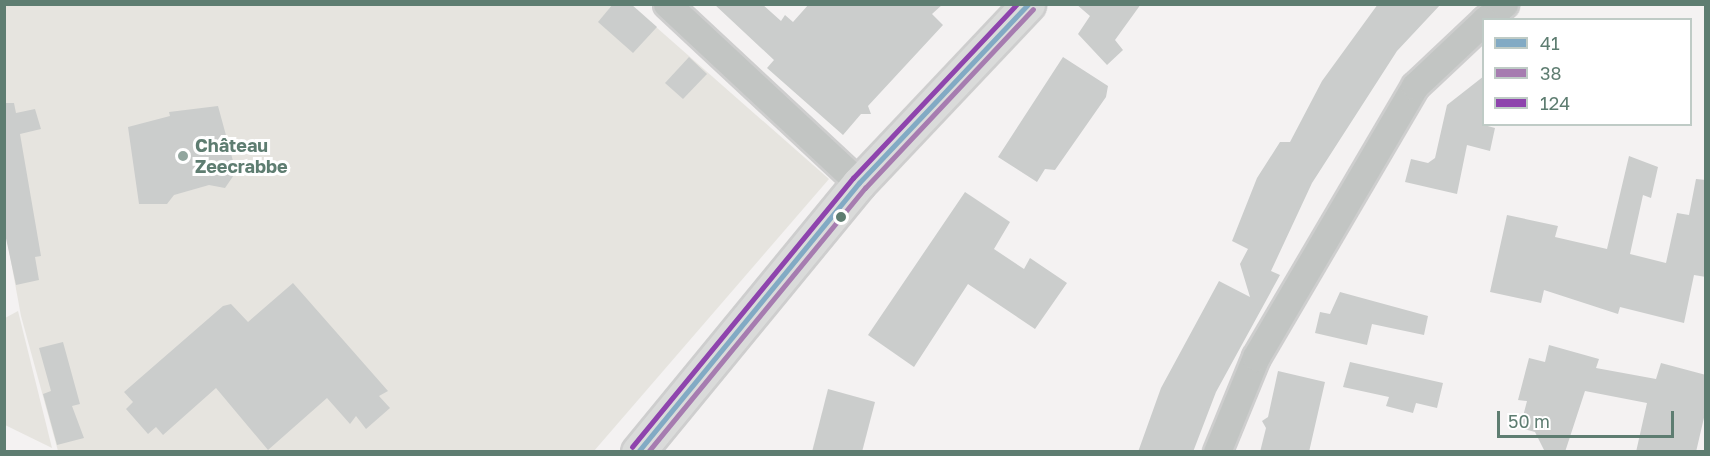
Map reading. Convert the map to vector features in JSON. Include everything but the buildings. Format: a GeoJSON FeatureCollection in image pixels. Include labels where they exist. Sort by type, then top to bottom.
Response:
{"type":"FeatureCollection","features":[{"type":"Feature","properties":{"kind":"main road"},"geometry":{"type":"LineString","coordinates":[[638,452],[859,183],[1028,4]]}},
{"type":"Feature","properties":{"kind":"street"},"geometry":{"type":"LineString","coordinates":[[667,4],[859,183]]}},
{"type":"Feature","properties":{"kind":"street"},"geometry":{"type":"LineString","coordinates":[[1486,18],[1504,4]]}},
{"type":"Feature","properties":{"kind":"street"},"geometry":{"type":"LineString","coordinates":[[1217,452],[1256,357],[1415,86],[1482,22]]}},
{"type":"Feature","properties":{"kind":"shaded area"},"geometry":{"type":"Polygon","coordinates":[[[4,5],[631,5],[829,179],[594,451],[58,451],[21,316],[5,229],[4,5]]]}},
{"type":"Feature","properties":{"kind":"shaded area"},"geometry":{"type":"Polygon","coordinates":[[[18,311],[52,448],[5,425],[5,318],[18,311]]]}},
{"type":"Feature","properties":{"kind":"transit line","name":"124"},"geometry":{"type":"LineString","coordinates":[[632,447],[853,178],[1017,4]]}},
{"type":"Feature","properties":{"kind":"transit line","name":"41"},"geometry":{"type":"LineString","coordinates":[[638,452],[859,183],[1028,4]]}},
{"type":"Feature","properties":{"kind":"transit line","name":"38"},"geometry":{"type":"LineString","coordinates":[[648,452],[865,188],[1033,9]]}},
{"type":"Feature","properties":{"kind":"place","name":"Château Zeecrabbe"},"geometry":{"type":"Point","coordinates":[183,156]}}]}
